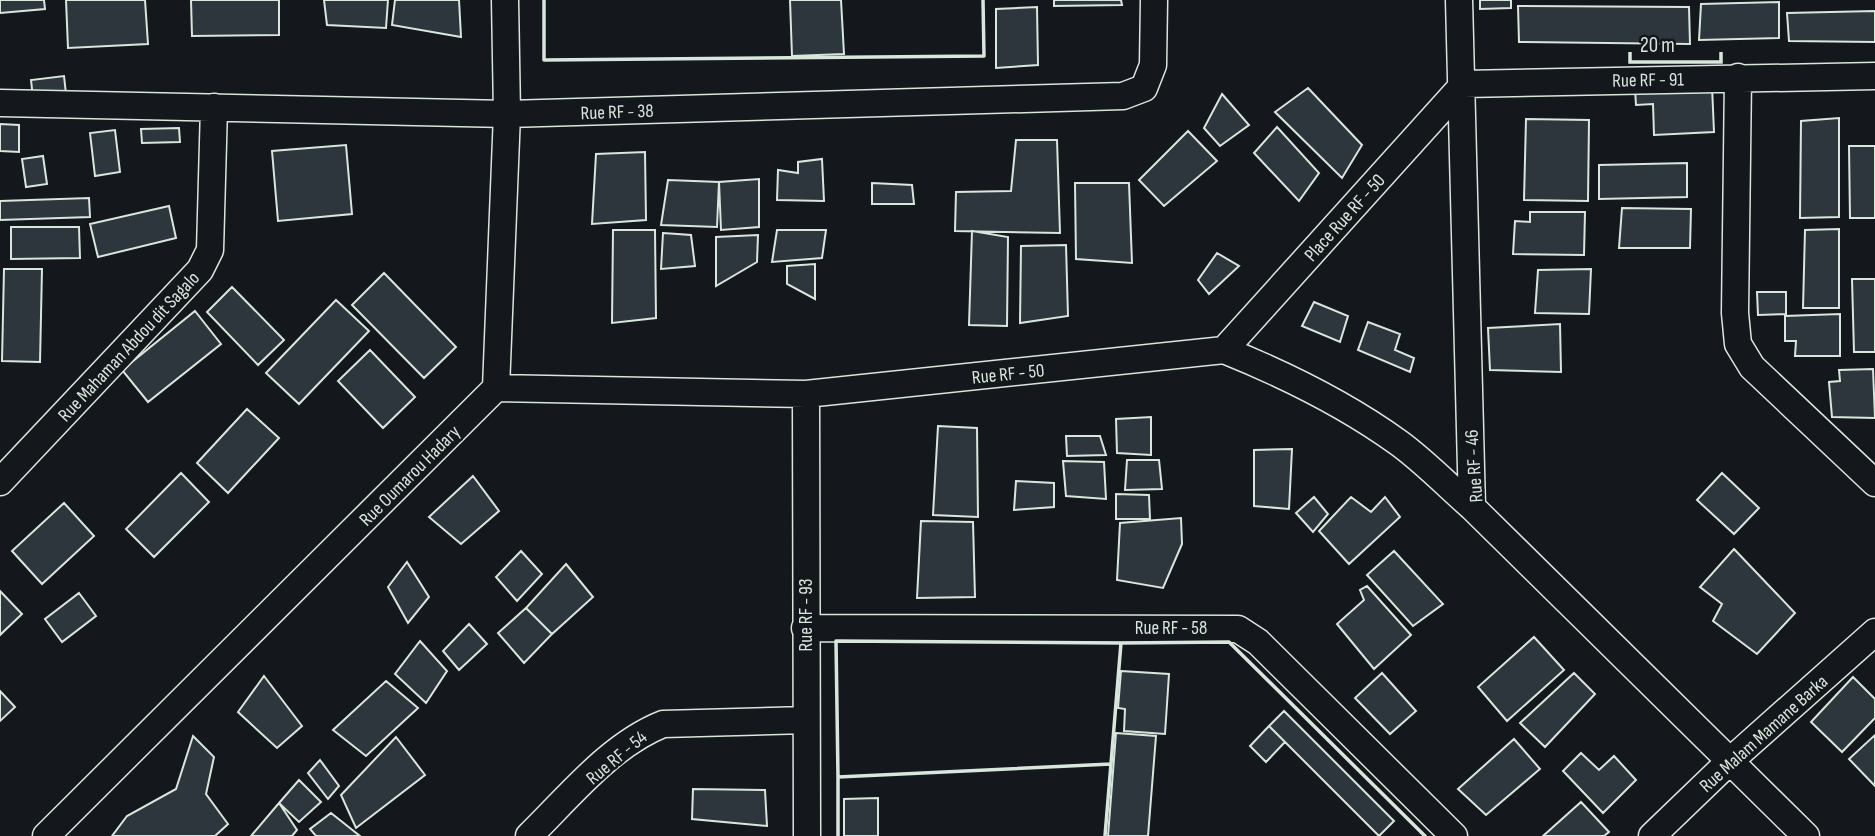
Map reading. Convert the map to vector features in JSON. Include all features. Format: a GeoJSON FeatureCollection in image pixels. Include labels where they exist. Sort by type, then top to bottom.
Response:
{"type":"FeatureCollection","features":[{"type":"Feature","properties":{"kind":"street"},"geometry":{"type":"LineString","coordinates":[[496,388],[507,114],[506,0]]}},
{"type":"Feature","properties":{"kind":"street","name":"Rue RF - 38"},"geometry":{"type":"LineString","coordinates":[[0,103],[507,114],[1123,96],[1143,88],[1153,65],[1154,0]]}},
{"type":"Feature","properties":{"kind":"street","name":"Rue RF - 46"},"geometry":{"type":"LineString","coordinates":[[1459,0],[1464,84],[1472,507],[1806,836]]}},
{"type":"Feature","properties":{"kind":"street","name":"Rue RF - 91"},"geometry":{"type":"LineString","coordinates":[[1464,84],[1875,76]]}},
{"type":"Feature","properties":{"kind":"street"},"geometry":{"type":"LineString","coordinates":[[1738,77],[1735,313],[1738,344],[1752,367],[1875,483]]}},
{"type":"Feature","properties":{"kind":"street","name":"Place Rue RF - 50"},"geometry":{"type":"LineString","coordinates":[[1224,350],[1464,84]]}},
{"type":"Feature","properties":{"kind":"street","name":"Rue Mahaman Abdou dit Sagalo"},"geometry":{"type":"LineString","coordinates":[[0,482],[200,270],[210,250],[214,107]]}},
{"type":"Feature","properties":{"kind":"street","name":"Rue RF - 50"},"geometry":{"type":"LineString","coordinates":[[496,388],[806,394],[1224,350],[1282,374],[1333,401],[1400,444],[1472,507]]}},
{"type":"Feature","properties":{"kind":"street","name":"Rue Oumarou Hadary"},"geometry":{"type":"LineString","coordinates":[[46,836],[496,388]]}},
{"type":"Feature","properties":{"kind":"street","name":"Rue RF - 93"},"geometry":{"type":"LineString","coordinates":[[806,394],[807,836]]}},
{"type":"Feature","properties":{"kind":"street","name":"Rue RF - 58"},"geometry":{"type":"LineString","coordinates":[[805,628],[1238,629],[1258,642],[1454,836]]}},
{"type":"Feature","properties":{"kind":"street","name":"Rue Malam Mamane Barka"},"geometry":{"type":"LineString","coordinates":[[1652,836],[1730,761],[1875,632]]}},
{"type":"Feature","properties":{"kind":"street","name":"Rue RF - 54"},"geometry":{"type":"LineString","coordinates":[[528,836],[642,732],[663,724],[806,720]]}},
{"type":"Feature","properties":{"kind":"building"},"geometry":{"type":"Polygon","coordinates":[[[0,0],[44,0],[45,9],[0,13],[0,0]]]}},
{"type":"Feature","properties":{"kind":"building"},"geometry":{"type":"Polygon","coordinates":[[[66,0],[145,0],[148,44],[68,48],[66,0]]]}},
{"type":"Feature","properties":{"kind":"building"},"geometry":{"type":"Polygon","coordinates":[[[191,0],[279,0],[279,35],[192,36],[191,0]]]}},
{"type":"Feature","properties":{"kind":"building"},"geometry":{"type":"Polygon","coordinates":[[[324,0],[388,0],[386,28],[327,25],[324,0]]]}},
{"type":"Feature","properties":{"kind":"building"},"geometry":{"type":"Polygon","coordinates":[[[395,0],[459,0],[461,37],[392,25],[395,0]]]}},
{"type":"Feature","properties":{"kind":"building"},"geometry":{"type":"Polygon","coordinates":[[[790,0],[841,0],[844,54],[792,56],[790,0]]]}},
{"type":"Feature","properties":{"kind":"building"},"geometry":{"type":"Polygon","coordinates":[[[1054,0],[1121,0],[1122,5],[1054,6],[1054,0]]]}},
{"type":"Feature","properties":{"kind":"building"},"geometry":{"type":"Polygon","coordinates":[[[1480,0],[1511,0],[1511,8],[1480,9],[1480,0]]]}},
{"type":"Feature","properties":{"kind":"building"},"geometry":{"type":"Polygon","coordinates":[[[1779,2],[1779,38],[1699,40],[1701,4],[1779,2]]]}},
{"type":"Feature","properties":{"kind":"building"},"geometry":{"type":"Polygon","coordinates":[[[1518,6],[1689,7],[1690,44],[1519,42],[1518,6]]]}},
{"type":"Feature","properties":{"kind":"building"},"geometry":{"type":"Polygon","coordinates":[[[1037,7],[1038,65],[996,68],[996,9],[1037,7]]]}},
{"type":"Feature","properties":{"kind":"building"},"geometry":{"type":"Polygon","coordinates":[[[1875,11],[1875,42],[1789,41],[1787,13],[1875,11]]]}},
{"type":"Feature","properties":{"kind":"building"},"geometry":{"type":"Polygon","coordinates":[[[64,76],[66,94],[33,98],[31,80],[64,76]]]}},
{"type":"Feature","properties":{"kind":"building"},"geometry":{"type":"Polygon","coordinates":[[[1712,86],[1714,132],[1654,135],[1653,104],[1636,105],[1635,89],[1712,86]]]}},
{"type":"Feature","properties":{"kind":"building"},"geometry":{"type":"Polygon","coordinates":[[[1308,88],[1362,145],[1342,178],[1275,112],[1308,88]]]}},
{"type":"Feature","properties":{"kind":"building"},"geometry":{"type":"Polygon","coordinates":[[[1222,94],[1249,125],[1220,146],[1204,128],[1222,94]]]}},
{"type":"Feature","properties":{"kind":"building"},"geometry":{"type":"Polygon","coordinates":[[[1839,118],[1839,217],[1800,218],[1801,121],[1839,118]]]}},
{"type":"Feature","properties":{"kind":"building"},"geometry":{"type":"Polygon","coordinates":[[[1526,119],[1589,120],[1588,201],[1524,200],[1526,119]]]}},
{"type":"Feature","properties":{"kind":"building"},"geometry":{"type":"Polygon","coordinates":[[[0,124],[19,125],[19,152],[0,151],[0,124]]]}},
{"type":"Feature","properties":{"kind":"building"},"geometry":{"type":"Polygon","coordinates":[[[1277,127],[1319,173],[1299,201],[1254,153],[1277,127]]]}},
{"type":"Feature","properties":{"kind":"building"},"geometry":{"type":"Polygon","coordinates":[[[179,128],[180,142],[142,143],[141,129],[179,128]]]}},
{"type":"Feature","properties":{"kind":"building"},"geometry":{"type":"Polygon","coordinates":[[[115,130],[120,172],[95,176],[90,133],[115,130]]]}},
{"type":"Feature","properties":{"kind":"building"},"geometry":{"type":"Polygon","coordinates":[[[1188,131],[1217,161],[1164,206],[1139,180],[1188,131]]]}},
{"type":"Feature","properties":{"kind":"building"},"geometry":{"type":"Polygon","coordinates":[[[1016,140],[1057,140],[1060,233],[955,231],[956,192],[1011,191],[1016,140]]]}},
{"type":"Feature","properties":{"kind":"building"},"geometry":{"type":"Polygon","coordinates":[[[346,145],[352,214],[278,221],[272,151],[346,145]]]}},
{"type":"Feature","properties":{"kind":"building"},"geometry":{"type":"Polygon","coordinates":[[[1849,146],[1875,146],[1875,218],[1850,218],[1849,146]]]}},
{"type":"Feature","properties":{"kind":"building"},"geometry":{"type":"Polygon","coordinates":[[[645,152],[646,220],[592,224],[596,154],[645,152]]]}},
{"type":"Feature","properties":{"kind":"building"},"geometry":{"type":"Polygon","coordinates":[[[43,156],[47,184],[26,187],[22,159],[43,156]]]}},
{"type":"Feature","properties":{"kind":"building"},"geometry":{"type":"Polygon","coordinates":[[[822,159],[824,201],[777,200],[778,170],[798,173],[798,162],[822,159]]]}},
{"type":"Feature","properties":{"kind":"building"},"geometry":{"type":"Polygon","coordinates":[[[1687,163],[1687,197],[1599,199],[1599,165],[1687,163]]]}},
{"type":"Feature","properties":{"kind":"building"},"geometry":{"type":"Polygon","coordinates":[[[759,179],[759,227],[721,230],[719,182],[759,179]]]}},
{"type":"Feature","properties":{"kind":"building"},"geometry":{"type":"Polygon","coordinates":[[[668,180],[719,182],[717,227],[661,225],[668,180]]]}},
{"type":"Feature","properties":{"kind":"building"},"geometry":{"type":"Polygon","coordinates":[[[872,183],[912,185],[914,204],[872,204],[872,183]]]}},
{"type":"Feature","properties":{"kind":"building"},"geometry":{"type":"Polygon","coordinates":[[[1075,183],[1129,183],[1132,263],[1076,259],[1075,183]]]}},
{"type":"Feature","properties":{"kind":"building"},"geometry":{"type":"Polygon","coordinates":[[[89,198],[90,217],[0,220],[0,201],[89,198]]]}},
{"type":"Feature","properties":{"kind":"building"},"geometry":{"type":"Polygon","coordinates":[[[169,206],[176,238],[98,257],[90,224],[169,206]]]}},
{"type":"Feature","properties":{"kind":"building"},"geometry":{"type":"Polygon","coordinates":[[[1622,208],[1691,209],[1690,248],[1619,248],[1622,208]]]}},
{"type":"Feature","properties":{"kind":"building"},"geometry":{"type":"Polygon","coordinates":[[[1530,212],[1585,212],[1584,255],[1513,254],[1515,221],[1530,222],[1530,212]]]}},
{"type":"Feature","properties":{"kind":"building"},"geometry":{"type":"Polygon","coordinates":[[[11,227],[79,227],[80,258],[11,259],[11,227]]]}},
{"type":"Feature","properties":{"kind":"building"},"geometry":{"type":"Polygon","coordinates":[[[1839,229],[1839,308],[1803,308],[1805,230],[1839,229]]]}},
{"type":"Feature","properties":{"kind":"building"},"geometry":{"type":"Polygon","coordinates":[[[613,230],[655,230],[656,318],[612,323],[613,230]]]}},
{"type":"Feature","properties":{"kind":"building"},"geometry":{"type":"Polygon","coordinates":[[[777,230],[826,230],[822,258],[772,262],[777,230]]]}},
{"type":"Feature","properties":{"kind":"building"},"geometry":{"type":"Polygon","coordinates":[[[972,231],[1008,237],[1007,326],[969,325],[972,231]]]}},
{"type":"Feature","properties":{"kind":"building"},"geometry":{"type":"Polygon","coordinates":[[[663,233],[691,235],[695,266],[661,269],[663,233]]]}},
{"type":"Feature","properties":{"kind":"building"},"geometry":{"type":"Polygon","coordinates":[[[758,235],[757,262],[716,286],[716,237],[758,235]]]}},
{"type":"Feature","properties":{"kind":"building"},"geometry":{"type":"Polygon","coordinates":[[[1066,245],[1068,316],[1020,323],[1021,246],[1066,245]]]}},
{"type":"Feature","properties":{"kind":"building"},"geometry":{"type":"Polygon","coordinates":[[[1217,253],[1239,266],[1209,294],[1198,280],[1217,253]]]}},
{"type":"Feature","properties":{"kind":"building"},"geometry":{"type":"Polygon","coordinates":[[[815,264],[815,299],[787,284],[787,266],[815,264]]]}},
{"type":"Feature","properties":{"kind":"building"},"geometry":{"type":"Polygon","coordinates":[[[4,269],[42,269],[40,362],[2,361],[4,269]]]}},
{"type":"Feature","properties":{"kind":"building"},"geometry":{"type":"Polygon","coordinates":[[[1591,269],[1589,314],[1535,313],[1538,270],[1591,269]]]}},
{"type":"Feature","properties":{"kind":"building"},"geometry":{"type":"Polygon","coordinates":[[[384,273],[456,347],[424,378],[352,305],[384,273]]]}},
{"type":"Feature","properties":{"kind":"building"},"geometry":{"type":"Polygon","coordinates":[[[1852,279],[1875,279],[1875,352],[1854,352],[1852,279]]]}},
{"type":"Feature","properties":{"kind":"building"},"geometry":{"type":"Polygon","coordinates":[[[232,287],[284,340],[258,365],[207,312],[232,287]]]}},
{"type":"Feature","properties":{"kind":"building"},"geometry":{"type":"Polygon","coordinates":[[[1757,292],[1786,292],[1786,314],[1758,315],[1757,292]]]}},
{"type":"Feature","properties":{"kind":"building"},"geometry":{"type":"Polygon","coordinates":[[[336,300],[369,331],[299,404],[266,373],[336,300]]]}},
{"type":"Feature","properties":{"kind":"building"},"geometry":{"type":"Polygon","coordinates":[[[1314,302],[1348,316],[1340,342],[1302,326],[1314,302]]]}},
{"type":"Feature","properties":{"kind":"building"},"geometry":{"type":"Polygon","coordinates":[[[195,311],[221,344],[148,402],[122,370],[195,311]]]}},
{"type":"Feature","properties":{"kind":"building"},"geometry":{"type":"Polygon","coordinates":[[[1840,314],[1840,356],[1795,356],[1796,341],[1785,341],[1785,316],[1840,314]]]}},
{"type":"Feature","properties":{"kind":"building"},"geometry":{"type":"Polygon","coordinates":[[[1368,322],[1400,334],[1395,350],[1414,358],[1410,372],[1358,350],[1368,322]]]}},
{"type":"Feature","properties":{"kind":"building"},"geometry":{"type":"Polygon","coordinates":[[[1560,324],[1561,372],[1490,370],[1488,328],[1560,324]]]}},
{"type":"Feature","properties":{"kind":"building"},"geometry":{"type":"Polygon","coordinates":[[[370,350],[415,397],[383,428],[338,381],[370,350]]]}},
{"type":"Feature","properties":{"kind":"building"},"geometry":{"type":"Polygon","coordinates":[[[1873,369],[1875,418],[1832,417],[1829,382],[1840,381],[1839,370],[1873,369]]]}},
{"type":"Feature","properties":{"kind":"building"},"geometry":{"type":"Polygon","coordinates":[[[247,409],[279,438],[228,493],[197,463],[247,409]]]}},
{"type":"Feature","properties":{"kind":"building"},"geometry":{"type":"Polygon","coordinates":[[[1151,417],[1151,455],[1117,453],[1116,419],[1151,417]]]}},
{"type":"Feature","properties":{"kind":"building"},"geometry":{"type":"Polygon","coordinates":[[[938,426],[977,428],[978,517],[933,515],[938,426]]]}},
{"type":"Feature","properties":{"kind":"building"},"geometry":{"type":"Polygon","coordinates":[[[1066,436],[1100,436],[1106,455],[1067,456],[1066,436]]]}},
{"type":"Feature","properties":{"kind":"building"},"geometry":{"type":"Polygon","coordinates":[[[1292,449],[1289,509],[1254,506],[1254,450],[1292,449]]]}},
{"type":"Feature","properties":{"kind":"building"},"geometry":{"type":"Polygon","coordinates":[[[1127,460],[1159,460],[1162,489],[1125,490],[1127,460]]]}},
{"type":"Feature","properties":{"kind":"building"},"geometry":{"type":"Polygon","coordinates":[[[1063,461],[1104,462],[1106,499],[1066,496],[1063,461]]]}},
{"type":"Feature","properties":{"kind":"building"},"geometry":{"type":"Polygon","coordinates":[[[181,473],[209,502],[154,557],[126,529],[181,473]]]}},
{"type":"Feature","properties":{"kind":"building"},"geometry":{"type":"Polygon","coordinates":[[[1722,473],[1759,508],[1734,534],[1697,500],[1722,473]]]}},
{"type":"Feature","properties":{"kind":"building"},"geometry":{"type":"Polygon","coordinates":[[[473,476],[499,511],[461,544],[429,517],[473,476]]]}},
{"type":"Feature","properties":{"kind":"building"},"geometry":{"type":"Polygon","coordinates":[[[1016,481],[1054,483],[1054,507],[1014,510],[1016,481]]]}},
{"type":"Feature","properties":{"kind":"building"},"geometry":{"type":"Polygon","coordinates":[[[1116,494],[1149,495],[1150,519],[1116,519],[1116,494]]]}},
{"type":"Feature","properties":{"kind":"building"},"geometry":{"type":"Polygon","coordinates":[[[1314,497],[1328,514],[1313,532],[1296,513],[1314,497]]]}},
{"type":"Feature","properties":{"kind":"building"},"geometry":{"type":"Polygon","coordinates":[[[1351,497],[1371,512],[1385,497],[1400,517],[1349,564],[1319,531],[1351,497]]]}},
{"type":"Feature","properties":{"kind":"building"},"geometry":{"type":"Polygon","coordinates":[[[64,503],[94,536],[42,584],[12,551],[64,503]]]}},
{"type":"Feature","properties":{"kind":"building"},"geometry":{"type":"Polygon","coordinates":[[[1181,518],[1182,544],[1163,588],[1117,580],[1120,523],[1181,518]]]}},
{"type":"Feature","properties":{"kind":"building"},"geometry":{"type":"Polygon","coordinates":[[[921,521],[973,522],[975,597],[917,598],[921,521]]]}},
{"type":"Feature","properties":{"kind":"building"},"geometry":{"type":"Polygon","coordinates":[[[1734,549],[1795,613],[1757,654],[1713,621],[1722,604],[1700,587],[1734,549]]]}},
{"type":"Feature","properties":{"kind":"building"},"geometry":{"type":"Polygon","coordinates":[[[521,551],[542,574],[517,601],[496,577],[521,551]]]}},
{"type":"Feature","properties":{"kind":"building"},"geometry":{"type":"Polygon","coordinates":[[[1394,551],[1443,604],[1413,626],[1367,575],[1394,551]]]}},
{"type":"Feature","properties":{"kind":"building"},"geometry":{"type":"Polygon","coordinates":[[[407,562],[429,597],[408,623],[388,587],[407,562]]]}},
{"type":"Feature","properties":{"kind":"building"},"geometry":{"type":"Polygon","coordinates":[[[566,564],[593,597],[552,634],[526,608],[566,564]]]}},
{"type":"Feature","properties":{"kind":"building"},"geometry":{"type":"Polygon","coordinates":[[[1367,586],[1411,635],[1374,669],[1337,624],[1364,600],[1360,590],[1367,586]]]}},
{"type":"Feature","properties":{"kind":"building"},"geometry":{"type":"Polygon","coordinates":[[[0,591],[22,614],[0,635],[0,591]]]}},
{"type":"Feature","properties":{"kind":"building"},"geometry":{"type":"Polygon","coordinates":[[[79,593],[96,616],[62,642],[45,619],[79,593]]]}},
{"type":"Feature","properties":{"kind":"building"},"geometry":{"type":"Polygon","coordinates":[[[526,608],[552,634],[524,663],[498,633],[526,608]]]}},
{"type":"Feature","properties":{"kind":"building"},"geometry":{"type":"Polygon","coordinates":[[[469,624],[487,644],[459,670],[443,651],[469,624]]]}},
{"type":"Feature","properties":{"kind":"building"},"geometry":{"type":"Polygon","coordinates":[[[1534,637],[1564,670],[1507,721],[1478,687],[1534,637]]]}},
{"type":"Feature","properties":{"kind":"building"},"geometry":{"type":"Polygon","coordinates":[[[420,641],[447,671],[426,703],[395,674],[420,641]]]}},
{"type":"Feature","properties":{"kind":"building"},"geometry":{"type":"Polygon","coordinates":[[[1121,671],[1169,674],[1165,734],[1124,731],[1125,709],[1118,708],[1121,671]]]}},
{"type":"Feature","properties":{"kind":"building"},"geometry":{"type":"Polygon","coordinates":[[[1382,673],[1416,711],[1390,734],[1355,698],[1382,673]]]}},
{"type":"Feature","properties":{"kind":"building"},"geometry":{"type":"Polygon","coordinates":[[[1574,673],[1595,694],[1545,747],[1520,723],[1574,673]]]}},
{"type":"Feature","properties":{"kind":"building"},"geometry":{"type":"Polygon","coordinates":[[[264,676],[302,726],[277,748],[238,712],[264,676]]]}},
{"type":"Feature","properties":{"kind":"building"},"geometry":{"type":"Polygon","coordinates":[[[1853,677],[1875,699],[1875,718],[1842,752],[1811,722],[1853,677]]]}},
{"type":"Feature","properties":{"kind":"building"},"geometry":{"type":"Polygon","coordinates":[[[386,681],[418,708],[366,756],[333,730],[386,681]]]}},
{"type":"Feature","properties":{"kind":"building"},"geometry":{"type":"Polygon","coordinates":[[[0,691],[15,707],[0,721],[0,691]]]}},
{"type":"Feature","properties":{"kind":"building"},"geometry":{"type":"Polygon","coordinates":[[[1284,711],[1394,821],[1379,836],[1269,726],[1284,711]]]}},
{"type":"Feature","properties":{"kind":"building"},"geometry":{"type":"Polygon","coordinates":[[[1269,726],[1285,742],[1266,762],[1250,746],[1269,726]]]}},
{"type":"Feature","properties":{"kind":"building"},"geometry":{"type":"Polygon","coordinates":[[[1116,733],[1156,736],[1148,836],[1108,836],[1116,733]]]}},
{"type":"Feature","properties":{"kind":"building"},"geometry":{"type":"Polygon","coordinates":[[[1875,735],[1875,786],[1849,759],[1875,735]]]}},
{"type":"Feature","properties":{"kind":"building"},"geometry":{"type":"Polygon","coordinates":[[[193,736],[214,757],[206,794],[228,824],[215,836],[112,836],[127,816],[176,789],[193,736]]]}},
{"type":"Feature","properties":{"kind":"building"},"geometry":{"type":"Polygon","coordinates":[[[396,737],[425,775],[356,828],[341,795],[396,737]]]}},
{"type":"Feature","properties":{"kind":"building"},"geometry":{"type":"Polygon","coordinates":[[[1514,739],[1540,769],[1486,815],[1458,789],[1514,739]]]}},
{"type":"Feature","properties":{"kind":"building"},"geometry":{"type":"Polygon","coordinates":[[[1581,753],[1599,770],[1614,756],[1636,780],[1603,813],[1563,771],[1581,753]]]}},
{"type":"Feature","properties":{"kind":"building"},"geometry":{"type":"Polygon","coordinates":[[[320,760],[339,786],[328,799],[308,773],[320,760]]]}},
{"type":"Feature","properties":{"kind":"building"},"geometry":{"type":"Polygon","coordinates":[[[299,780],[321,802],[299,822],[279,803],[299,780]]]}},
{"type":"Feature","properties":{"kind":"building"},"geometry":{"type":"Polygon","coordinates":[[[693,789],[765,790],[767,826],[692,819],[693,789]]]}},
{"type":"Feature","properties":{"kind":"building"},"geometry":{"type":"Polygon","coordinates":[[[878,798],[878,836],[844,836],[844,799],[878,798]]]}},
{"type":"Feature","properties":{"kind":"building"},"geometry":{"type":"Polygon","coordinates":[[[1581,802],[1609,832],[1604,836],[1543,836],[1581,802]]]}},
{"type":"Feature","properties":{"kind":"building"},"geometry":{"type":"Polygon","coordinates":[[[279,803],[297,830],[292,836],[251,836],[279,803]]]}},
{"type":"Feature","properties":{"kind":"building"},"geometry":{"type":"Polygon","coordinates":[[[331,813],[360,836],[316,836],[310,829],[331,813]]]}},
{"type":"Feature","properties":{"kind":"wall"},"geometry":{"type":"LineString","coordinates":[[544,0],[544,60],[984,56],[983,0]]}},
{"type":"Feature","properties":{"kind":"wall"},"geometry":{"type":"LineString","coordinates":[[838,777],[836,641],[1121,643]]}},
{"type":"Feature","properties":{"kind":"wall"},"geometry":{"type":"LineString","coordinates":[[1105,836],[1121,643],[1229,642],[1425,836]]}},
{"type":"Feature","properties":{"kind":"wall"},"geometry":{"type":"LineString","coordinates":[[838,836],[838,777],[1111,764]]}}]}
